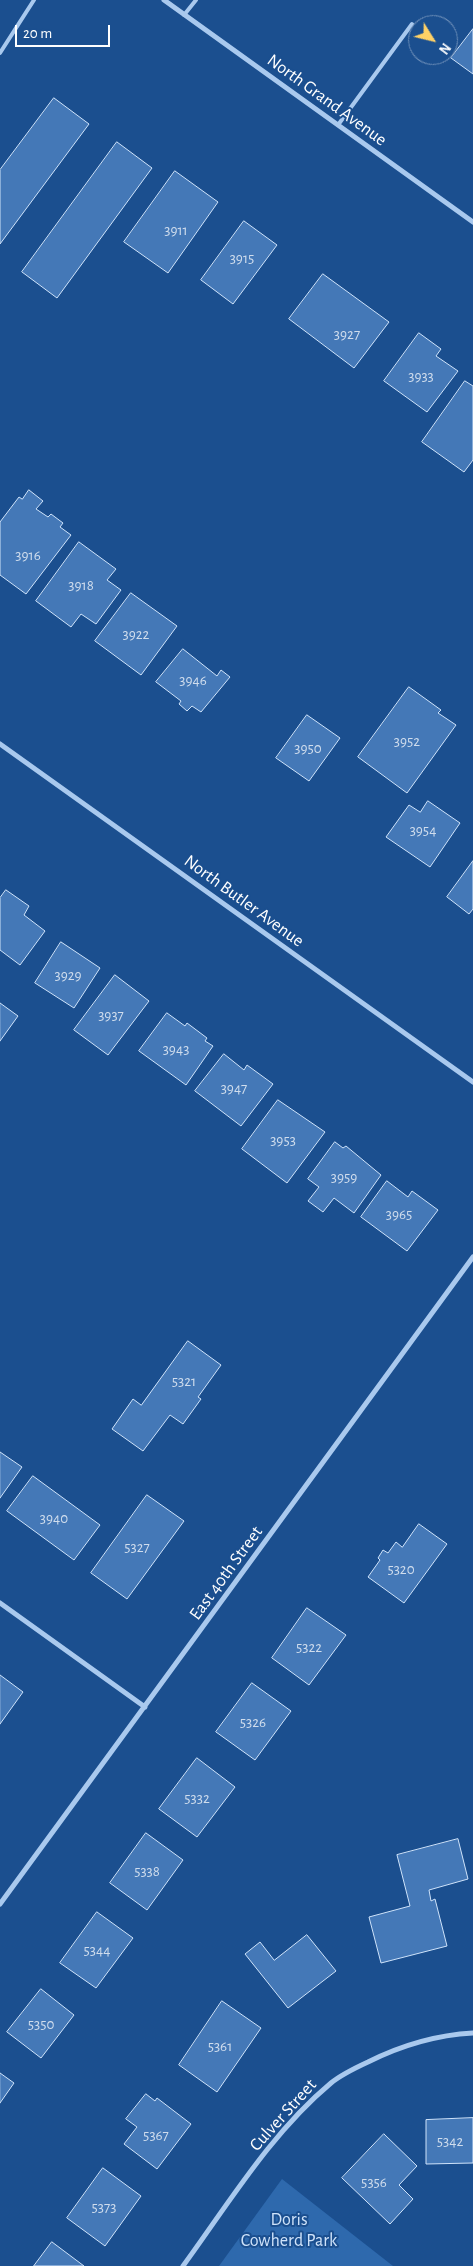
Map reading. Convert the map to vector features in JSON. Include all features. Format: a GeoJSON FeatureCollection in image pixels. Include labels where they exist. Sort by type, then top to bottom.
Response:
{"type":"FeatureCollection","features":[{"type":"Feature","properties":{"kind":"street","name":"North Grand Avenue"},"geometry":{"type":"LineString","coordinates":[[164,0],[473,222]]}},
{"type":"Feature","properties":{"kind":"street","name":"North Butler Avenue"},"geometry":{"type":"LineString","coordinates":[[0,744],[473,1082]]}},
{"type":"Feature","properties":{"kind":"street","name":"East 40th Street"},"geometry":{"type":"LineString","coordinates":[[0,1904],[473,1257]]}},
{"type":"Feature","properties":{"kind":"street"},"geometry":{"type":"LineString","coordinates":[[0,1603],[145,1708]]}},
{"type":"Feature","properties":{"kind":"street","name":"Culver Street"},"geometry":{"type":"LineString","coordinates":[[183,2266],[276,2139],[293,2119],[332,2082],[355,2067],[392,2049],[436,2038],[473,2033]]}},
{"type":"Feature","properties":{"kind":"lane"},"geometry":{"type":"LineString","coordinates":[[0,53],[34,0]]}},
{"type":"Feature","properties":{"kind":"lane"},"geometry":{"type":"LineString","coordinates":[[184,15],[196,0]]}},
{"type":"Feature","properties":{"kind":"lane"},"geometry":{"type":"LineString","coordinates":[[338,125],[408,29]]}},
{"type":"Feature","properties":{"kind":"green space","name":"Doris Cowherd Park"},"geometry":{"type":"Polygon","coordinates":[[[282,2179],[393,2266],[219,2266],[282,2179]]]}},
{"type":"Feature","properties":{"kind":"building"},"geometry":{"type":"Polygon","coordinates":[[[473,29],[473,74],[458,63],[458,49],[473,29]]]}},
{"type":"Feature","properties":{"kind":"building"},"geometry":{"type":"Polygon","coordinates":[[[54,98],[89,124],[0,244],[0,170],[54,98]]]}},
{"type":"Feature","properties":{"kind":"building"},"geometry":{"type":"Polygon","coordinates":[[[117,142],[152,168],[57,298],[22,272],[117,142]]]}},
{"type":"Feature","properties":{"kind":"building"},"geometry":{"type":"Polygon","coordinates":[[[175,171],[218,202],[168,273],[124,242],[175,171]]]}},
{"type":"Feature","properties":{"kind":"building"},"geometry":{"type":"Polygon","coordinates":[[[244,221],[277,245],[233,304],[201,280],[244,221]]]}},
{"type":"Feature","properties":{"kind":"building"},"geometry":{"type":"Polygon","coordinates":[[[323,274],[389,322],[354,368],[289,319],[323,274]]]}},
{"type":"Feature","properties":{"kind":"building"},"geometry":{"type":"Polygon","coordinates":[[[419,333],[441,349],[436,356],[458,371],[427,412],[384,381],[419,333]]]}},
{"type":"Feature","properties":{"kind":"building"},"geometry":{"type":"Polygon","coordinates":[[[465,381],[473,386],[473,460],[464,472],[422,442],[465,381]]]}},
{"type":"Feature","properties":{"kind":"building"},"geometry":{"type":"Polygon","coordinates":[[[29,490],[43,501],[36,509],[48,517],[51,514],[63,523],[60,527],[71,535],[26,594],[0,575],[0,522],[19,497],[22,499],[29,490]]]}},
{"type":"Feature","properties":{"kind":"building"},"geometry":{"type":"Polygon","coordinates":[[[79,542],[116,569],[107,580],[121,590],[96,624],[81,614],[71,627],[36,601],[79,542]]]}},
{"type":"Feature","properties":{"kind":"building"},"geometry":{"type":"Polygon","coordinates":[[[131,593],[177,626],[141,675],[95,641],[131,593]]]}},
{"type":"Feature","properties":{"kind":"building"},"geometry":{"type":"Polygon","coordinates":[[[183,649],[217,676],[221,670],[230,677],[201,712],[192,706],[187,711],[179,704],[181,701],[156,682],[183,649]]]}},
{"type":"Feature","properties":{"kind":"building"},"geometry":{"type":"Polygon","coordinates":[[[409,687],[441,710],[438,713],[456,725],[407,793],[358,757],[409,687]]]}},
{"type":"Feature","properties":{"kind":"building"},"geometry":{"type":"Polygon","coordinates":[[[307,715],[340,738],[309,781],[276,758],[307,715]]]}},
{"type":"Feature","properties":{"kind":"building"},"geometry":{"type":"Polygon","coordinates":[[[428,801],[460,823],[430,867],[386,837],[409,805],[420,812],[428,801]]]}},
{"type":"Feature","properties":{"kind":"building"},"geometry":{"type":"Polygon","coordinates":[[[473,861],[473,909],[469,914],[447,897],[473,861]]]}},
{"type":"Feature","properties":{"kind":"building"},"geometry":{"type":"Polygon","coordinates":[[[6,890],[29,906],[24,915],[45,931],[20,965],[0,950],[0,898],[6,890]]]}},
{"type":"Feature","properties":{"kind":"building"},"geometry":{"type":"Polygon","coordinates":[[[61,942],[100,968],[74,1008],[35,983],[61,942]]]}},
{"type":"Feature","properties":{"kind":"building"},"geometry":{"type":"Polygon","coordinates":[[[115,975],[149,1001],[108,1055],[74,1030],[115,975]]]}},
{"type":"Feature","properties":{"kind":"building"},"geometry":{"type":"Polygon","coordinates":[[[0,1003],[18,1016],[0,1041],[0,1003]]]}},
{"type":"Feature","properties":{"kind":"building"},"geometry":{"type":"Polygon","coordinates":[[[167,1013],[185,1026],[187,1023],[207,1038],[205,1041],[213,1046],[186,1085],[139,1051],[167,1013]]]}},
{"type":"Feature","properties":{"kind":"building"},"geometry":{"type":"Polygon","coordinates":[[[224,1054],[244,1070],[247,1065],[273,1084],[241,1126],[195,1091],[224,1054]]]}},
{"type":"Feature","properties":{"kind":"building"},"geometry":{"type":"Polygon","coordinates":[[[278,1100],[325,1132],[287,1183],[242,1149],[278,1100]]]}},
{"type":"Feature","properties":{"kind":"building"},"geometry":{"type":"Polygon","coordinates":[[[335,1142],[343,1148],[346,1146],[381,1175],[354,1213],[334,1198],[323,1212],[308,1201],[319,1187],[308,1179],[335,1142]]]}},
{"type":"Feature","properties":{"kind":"building"},"geometry":{"type":"Polygon","coordinates":[[[387,1181],[408,1197],[412,1191],[438,1210],[407,1251],[361,1217],[387,1181]]]}},
{"type":"Feature","properties":{"kind":"building"},"geometry":{"type":"Polygon","coordinates":[[[188,1341],[221,1365],[198,1397],[201,1399],[183,1424],[170,1415],[143,1451],[112,1429],[133,1399],[141,1405],[188,1341]]]}},
{"type":"Feature","properties":{"kind":"building"},"geometry":{"type":"Polygon","coordinates":[[[0,1452],[22,1467],[0,1498],[0,1452]]]}},
{"type":"Feature","properties":{"kind":"building"},"geometry":{"type":"Polygon","coordinates":[[[33,1476],[100,1525],[74,1560],[7,1511],[33,1476]]]}},
{"type":"Feature","properties":{"kind":"building"},"geometry":{"type":"Polygon","coordinates":[[[147,1495],[184,1521],[127,1599],[91,1573],[147,1495]]]}},
{"type":"Feature","properties":{"kind":"building"},"geometry":{"type":"Polygon","coordinates":[[[419,1524],[447,1544],[404,1603],[368,1577],[380,1560],[378,1558],[383,1550],[388,1553],[396,1542],[402,1547],[419,1524]]]}},
{"type":"Feature","properties":{"kind":"building"},"geometry":{"type":"Polygon","coordinates":[[[307,1608],[346,1635],[309,1685],[272,1658],[307,1608]]]}},
{"type":"Feature","properties":{"kind":"building"},"geometry":{"type":"Polygon","coordinates":[[[0,1675],[23,1692],[0,1724],[0,1675]]]}},
{"type":"Feature","properties":{"kind":"building"},"geometry":{"type":"Polygon","coordinates":[[[252,1683],[291,1711],[255,1760],[216,1732],[252,1683]]]}},
{"type":"Feature","properties":{"kind":"building"},"geometry":{"type":"Polygon","coordinates":[[[197,1758],[235,1787],[197,1837],[159,1809],[197,1758]]]}},
{"type":"Feature","properties":{"kind":"building"},"geometry":{"type":"Polygon","coordinates":[[[146,1833],[183,1860],[147,1910],[110,1883],[146,1833]]]}},
{"type":"Feature","properties":{"kind":"building"},"geometry":{"type":"Polygon","coordinates":[[[458,1839],[468,1879],[429,1890],[431,1901],[435,1899],[447,1946],[381,1963],[369,1917],[410,1906],[397,1855],[458,1839]]]}},
{"type":"Feature","properties":{"kind":"building"},"geometry":{"type":"Polygon","coordinates":[[[97,1912],[133,1938],[96,1988],[60,1963],[97,1912]]]}},
{"type":"Feature","properties":{"kind":"building"},"geometry":{"type":"Polygon","coordinates":[[[307,1935],[336,1971],[288,2008],[245,1954],[260,1942],[274,1960],[307,1935]]]}},
{"type":"Feature","properties":{"kind":"building"},"geometry":{"type":"Polygon","coordinates":[[[41,1989],[74,2015],[41,2058],[7,2032],[41,1989]]]}},
{"type":"Feature","properties":{"kind":"building"},"geometry":{"type":"Polygon","coordinates":[[[222,2001],[261,2028],[217,2092],[179,2065],[222,2001]]]}},
{"type":"Feature","properties":{"kind":"building"},"geometry":{"type":"Polygon","coordinates":[[[0,2073],[14,2083],[0,2103],[0,2073]]]}},
{"type":"Feature","properties":{"kind":"building"},"geometry":{"type":"Polygon","coordinates":[[[146,2094],[155,2101],[157,2098],[191,2124],[157,2169],[124,2144],[137,2127],[126,2119],[146,2094]]]}},
{"type":"Feature","properties":{"kind":"building"},"geometry":{"type":"Polygon","coordinates":[[[473,2118],[473,2163],[426,2164],[426,2120],[473,2118]]]}},
{"type":"Feature","properties":{"kind":"building"},"geometry":{"type":"Polygon","coordinates":[[[384,2134],[417,2166],[399,2185],[413,2199],[390,2224],[342,2178],[384,2134]]]}},
{"type":"Feature","properties":{"kind":"building"},"geometry":{"type":"Polygon","coordinates":[[[103,2168],[141,2196],[105,2246],[67,2218],[103,2168]]]}},
{"type":"Feature","properties":{"kind":"building"},"geometry":{"type":"Polygon","coordinates":[[[52,2242],[84,2266],[34,2266],[52,2242]]]}}]}
